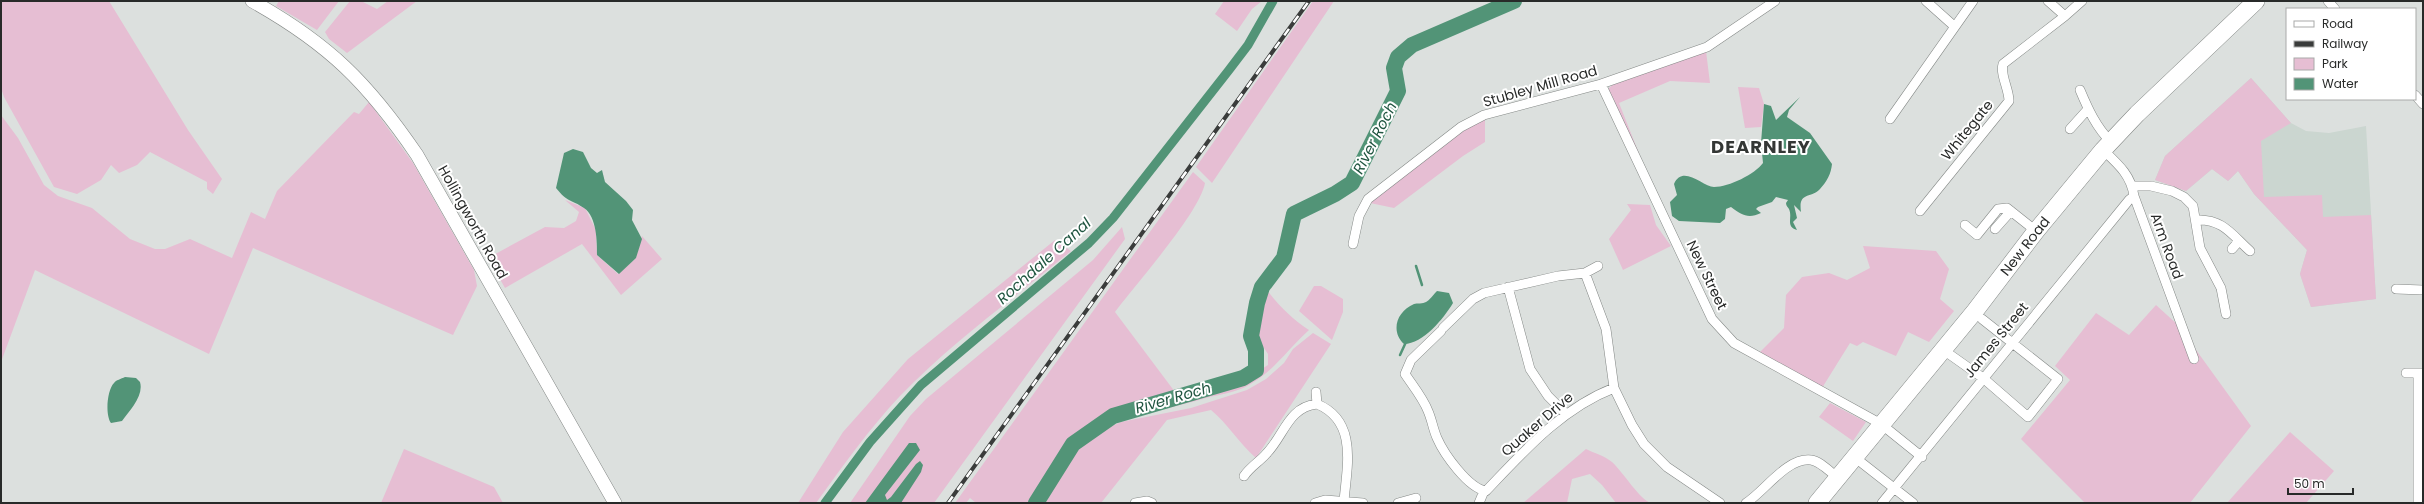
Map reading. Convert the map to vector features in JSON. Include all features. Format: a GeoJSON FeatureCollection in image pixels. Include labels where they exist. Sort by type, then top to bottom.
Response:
{"type":"FeatureCollection","features":[{"type":"Feature","properties":{"kind":"highway","name":"New Road"},"geometry":{"type":"LineString","coordinates":[[1817,503],[1942,349],[1975,311],[2036,230],[2107,146],[2251,2]]}},
{"type":"Feature","properties":{"kind":"main road","name":"Hollingworth Road"},"geometry":{"type":"LineString","coordinates":[[252,1],[316,40],[363,84],[391,117],[417,155],[615,503]]}},
{"type":"Feature","properties":{"kind":"street","name":"Stubley Mill Road"},"geometry":{"type":"LineString","coordinates":[[1353,244],[1362,207],[1368,199],[1461,127],[1484,115],[1601,84],[1708,47],[1775,1]]}},
{"type":"Feature","properties":{"kind":"street"},"geometry":{"type":"LineString","coordinates":[[1926,1],[1954,26]]}},
{"type":"Feature","properties":{"kind":"street"},"geometry":{"type":"LineString","coordinates":[[1890,119],[1973,1]]}},
{"type":"Feature","properties":{"kind":"street"},"geometry":{"type":"LineString","coordinates":[[2048,1],[2065,16]]}},
{"type":"Feature","properties":{"kind":"street","name":"Whitegate"},"geometry":{"type":"LineString","coordinates":[[1920,211],[2009,101],[2009,92],[2002,69],[2003,64],[2082,1]]}},
{"type":"Feature","properties":{"kind":"street","name":"New Street"},"geometry":{"type":"LineString","coordinates":[[1601,84],[1712,319],[1734,343],[1881,424],[1922,457]]}},
{"type":"Feature","properties":{"kind":"street","name":"Arm Road"},"geometry":{"type":"LineString","coordinates":[[2080,90],[2088,109],[2102,132],[2107,146],[2122,167],[2132,186],[2134,196],[2194,359]]}},
{"type":"Feature","properties":{"kind":"street"},"geometry":{"type":"LineString","coordinates":[[2416,96],[2423,104]]}},
{"type":"Feature","properties":{"kind":"street"},"geometry":{"type":"LineString","coordinates":[[2070,129],[2088,109]]}},
{"type":"Feature","properties":{"kind":"street"},"geometry":{"type":"LineString","coordinates":[[2132,186],[2151,186],[2172,191],[2184,197],[2193,206],[2197,220],[2200,248],[2221,288],[2226,314]]}},
{"type":"Feature","properties":{"kind":"street","name":"James Street"},"geometry":{"type":"LineString","coordinates":[[1882,503],[1922,457],[2012,342],[2134,196]]}},
{"type":"Feature","properties":{"kind":"street"},"geometry":{"type":"LineString","coordinates":[[1965,225],[1977,235],[1998,209],[2007,208],[2036,230]]}},
{"type":"Feature","properties":{"kind":"street"},"geometry":{"type":"LineString","coordinates":[[1995,229],[2011,211]]}},
{"type":"Feature","properties":{"kind":"street"},"geometry":{"type":"LineString","coordinates":[[2197,220],[2208,220],[2220,223],[2250,251]]}},
{"type":"Feature","properties":{"kind":"street"},"geometry":{"type":"LineString","coordinates":[[2232,249],[2239,242]]}},
{"type":"Feature","properties":{"kind":"street"},"geometry":{"type":"LineString","coordinates":[[1479,503],[1485,491],[1478,490],[1470,483],[1447,455],[1437,439],[1428,411],[1405,374],[1411,360],[1473,299],[1484,292],[1558,276],[1585,273],[1598,266]]}},
{"type":"Feature","properties":{"kind":"street"},"geometry":{"type":"LineString","coordinates":[[1585,273],[1606,328],[1614,388],[1632,425],[1644,444],[1667,467],[1720,503]]}},
{"type":"Feature","properties":{"kind":"street"},"geometry":{"type":"LineString","coordinates":[[1508,287],[1530,369],[1548,396],[1566,414]]}},
{"type":"Feature","properties":{"kind":"street"},"geometry":{"type":"LineString","coordinates":[[2396,289],[2423,290]]}},
{"type":"Feature","properties":{"kind":"street"},"geometry":{"type":"LineString","coordinates":[[1942,349],[1983,378],[2028,417],[2058,379],[1982,319]]}},
{"type":"Feature","properties":{"kind":"street"},"geometry":{"type":"LineString","coordinates":[[2406,373],[2421,373],[2418,503]]}},
{"type":"Feature","properties":{"kind":"street","name":"Quaker Drive"},"geometry":{"type":"LineString","coordinates":[[1485,491],[1523,452],[1566,414],[1592,396],[1614,388]]}},
{"type":"Feature","properties":{"kind":"street"},"geometry":{"type":"LineString","coordinates":[[1316,392],[1317,404]]}},
{"type":"Feature","properties":{"kind":"street"},"geometry":{"type":"LineString","coordinates":[[1244,476],[1250,466],[1267,454],[1291,416],[1304,407],[1317,404],[1337,418],[1348,439],[1344,501]]}},
{"type":"Feature","properties":{"kind":"street"},"geometry":{"type":"LineString","coordinates":[[1854,456],[1913,503]]}},
{"type":"Feature","properties":{"kind":"street"},"geometry":{"type":"LineString","coordinates":[[1746,503],[1788,468],[1801,460],[1812,460],[1837,477]]}},
{"type":"Feature","properties":{"kind":"street"},"geometry":{"type":"LineString","coordinates":[[1404,502],[1416,498]]}},
{"type":"Feature","properties":{"kind":"street"},"geometry":{"type":"LineString","coordinates":[[1315,503],[1325,500],[1363,503]]}},
{"type":"Feature","properties":{"kind":"street"},"geometry":{"type":"LineString","coordinates":[[1133,501],[1147,501],[1152,503]]}},
{"type":"Feature","properties":{"kind":"shaded area"},"geometry":{"type":"Polygon","coordinates":[[[2251,78],[2291,123],[2306,131],[2329,133],[2366,126],[2376,299],[2311,307],[2300,274],[2307,250],[2254,194],[2238,171],[2228,181],[2212,169],[2186,191],[2155,180],[2165,156],[2251,78]]]}},
{"type":"Feature","properties":{"kind":"green space"},"geometry":{"type":"Polygon","coordinates":[[[1,1],[109,1],[188,130],[222,179],[213,194],[207,189],[207,182],[150,152],[137,165],[119,173],[111,165],[101,180],[77,194],[54,187],[4,97],[1,88],[1,1]]]}},
{"type":"Feature","properties":{"kind":"green space"},"geometry":{"type":"Polygon","coordinates":[[[279,1],[339,1],[317,30],[276,6],[279,1]]]}},
{"type":"Feature","properties":{"kind":"green space"},"geometry":{"type":"Polygon","coordinates":[[[350,1],[361,1],[377,9],[388,1],[417,1],[347,53],[329,39],[325,32],[350,1]]]}},
{"type":"Feature","properties":{"kind":"green space"},"geometry":{"type":"Polygon","coordinates":[[[1224,1],[1262,1],[1252,9],[1237,31],[1215,14],[1224,1]]]}},
{"type":"Feature","properties":{"kind":"green space"},"geometry":{"type":"Polygon","coordinates":[[[1313,1],[1334,1],[1212,183],[1196,167],[1313,1]]]}},
{"type":"Feature","properties":{"kind":"green space"},"geometry":{"type":"Polygon","coordinates":[[[1706,51],[1710,83],[1670,81],[1619,103],[1640,156],[1638,156],[1608,94],[1609,88],[1616,82],[1706,51]]]}},
{"type":"Feature","properties":{"kind":"green space"},"geometry":{"type":"Polygon","coordinates":[[[2251,78],[2291,123],[2261,141],[2264,197],[2322,195],[2323,217],[2371,215],[2376,299],[2311,307],[2300,274],[2307,250],[2254,194],[2238,171],[2228,181],[2212,169],[2186,191],[2155,180],[2165,156],[2251,78]]]}},
{"type":"Feature","properties":{"kind":"green space"},"geometry":{"type":"Polygon","coordinates":[[[1738,87],[1759,88],[1764,104],[1761,127],[1745,128],[1738,87]]]}},
{"type":"Feature","properties":{"kind":"green space"},"geometry":{"type":"Polygon","coordinates":[[[369,102],[413,163],[474,270],[477,286],[453,335],[253,248],[209,354],[35,270],[1,362],[1,115],[18,138],[44,185],[58,196],[92,208],[130,239],[155,249],[165,249],[190,239],[232,258],[251,212],[265,219],[277,191],[354,112],[359,114],[369,102]]]}},
{"type":"Feature","properties":{"kind":"green space"},"geometry":{"type":"Polygon","coordinates":[[[1485,118],[1485,142],[1463,156],[1394,208],[1370,203],[1372,198],[1471,125],[1485,118]]]}},
{"type":"Feature","properties":{"kind":"green space"},"geometry":{"type":"Polygon","coordinates":[[[1193,172],[1205,183],[1201,196],[1166,248],[1115,312],[1175,392],[1118,408],[1093,422],[1065,445],[1029,503],[976,503],[970,498],[966,503],[955,503],[1193,172]]]}},
{"type":"Feature","properties":{"kind":"green space"},"geometry":{"type":"Polygon","coordinates":[[[565,200],[585,208],[596,230],[597,255],[618,274],[636,258],[642,236],[662,259],[621,295],[582,244],[505,288],[488,258],[545,227],[564,228],[576,221],[579,212],[565,200]]]}},
{"type":"Feature","properties":{"kind":"green space"},"geometry":{"type":"Polygon","coordinates":[[[1627,204],[1650,205],[1656,225],[1671,246],[1623,270],[1609,239],[1631,210],[1627,204]]]}},
{"type":"Feature","properties":{"kind":"green space"},"geometry":{"type":"Polygon","coordinates":[[[1122,227],[1125,239],[934,503],[850,503],[910,416],[926,399],[1093,260],[1122,227]]]}},
{"type":"Feature","properties":{"kind":"green space"},"geometry":{"type":"Polygon","coordinates":[[[1055,240],[1071,251],[962,339],[920,376],[878,421],[856,448],[816,503],[798,503],[843,432],[908,359],[1055,240]]]}},
{"type":"Feature","properties":{"kind":"green space"},"geometry":{"type":"Polygon","coordinates":[[[1863,246],[1936,251],[1949,269],[1940,299],[1954,311],[1929,342],[1908,332],[1896,356],[1863,342],[1857,346],[1850,343],[1822,388],[1760,352],[1784,328],[1786,295],[1802,277],[1829,273],[1847,280],[1870,268],[1863,246]]]}},
{"type":"Feature","properties":{"kind":"green space"},"geometry":{"type":"Polygon","coordinates":[[[1264,286],[1274,299],[1296,321],[1309,330],[1266,373],[1244,388],[1233,392],[1139,415],[1100,427],[1117,419],[1195,397],[1234,384],[1268,365],[1268,354],[1254,333],[1264,286]]]}},
{"type":"Feature","properties":{"kind":"green space"},"geometry":{"type":"Polygon","coordinates":[[[1314,286],[1321,286],[1343,299],[1343,312],[1332,340],[1299,311],[1314,286]]]}},
{"type":"Feature","properties":{"kind":"green space"},"geometry":{"type":"Polygon","coordinates":[[[2156,305],[2178,325],[2251,426],[2190,503],[2085,503],[2021,439],[2070,380],[2055,366],[2096,313],[2129,335],[2156,305]]]}},
{"type":"Feature","properties":{"kind":"green space"},"geometry":{"type":"Polygon","coordinates":[[[1313,333],[1331,344],[1256,458],[1223,421],[1211,410],[1167,420],[1101,503],[1046,503],[1052,488],[1078,449],[1100,431],[1121,422],[1191,408],[1247,390],[1266,379],[1284,363],[1293,349],[1313,333]]]}},
{"type":"Feature","properties":{"kind":"green space"},"geometry":{"type":"Polygon","coordinates":[[[1830,403],[1866,422],[1853,441],[1819,417],[1830,403]]]}},
{"type":"Feature","properties":{"kind":"green space"},"geometry":{"type":"Polygon","coordinates":[[[2290,432],[2334,471],[2306,503],[2227,503],[2290,432]]]}},
{"type":"Feature","properties":{"kind":"green space"},"geometry":{"type":"Polygon","coordinates":[[[404,449],[494,487],[503,503],[381,503],[404,449]]]}},
{"type":"Feature","properties":{"kind":"green space"},"geometry":{"type":"Polygon","coordinates":[[[1586,449],[1603,456],[1612,462],[1642,497],[1651,503],[1616,503],[1602,485],[1590,474],[1572,479],[1567,503],[1523,503],[1586,449]]]}},
{"type":"Feature","properties":{"kind":"water"},"geometry":{"type":"Polygon","coordinates":[[[1800,97],[1789,110],[1787,117],[1810,133],[1832,164],[1830,174],[1820,189],[1813,194],[1806,196],[1801,201],[1801,212],[1794,205],[1797,218],[1793,222],[1797,230],[1790,224],[1790,212],[1786,204],[1788,200],[1776,197],[1772,202],[1758,207],[1756,209],[1761,213],[1752,216],[1738,212],[1731,207],[1726,209],[1725,219],[1720,223],[1679,221],[1672,216],[1670,202],[1677,195],[1674,184],[1678,178],[1688,176],[1714,187],[1727,185],[1748,175],[1763,163],[1761,143],[1764,104],[1771,106],[1776,120],[1800,97]]]}},
{"type":"Feature","properties":{"kind":"water"},"geometry":{"type":"Polygon","coordinates":[[[573,149],[583,152],[591,168],[597,173],[602,170],[605,182],[626,201],[633,210],[632,220],[642,239],[636,258],[619,274],[597,255],[597,243],[592,217],[584,208],[567,199],[556,188],[564,153],[573,149]]]}},
{"type":"Feature","properties":{"kind":"water"},"geometry":{"type":"Polygon","coordinates":[[[1437,291],[1449,293],[1453,303],[1439,323],[1425,335],[1411,343],[1404,344],[1397,333],[1397,322],[1403,311],[1414,304],[1427,301],[1437,291]]]}},
{"type":"Feature","properties":{"kind":"water"},"geometry":{"type":"Polygon","coordinates":[[[125,377],[136,378],[140,382],[140,392],[136,403],[122,421],[111,423],[107,409],[108,397],[115,382],[125,377]]]}},
{"type":"Feature","properties":{"kind":"water"},"geometry":{"type":"Polygon","coordinates":[[[909,443],[916,443],[920,450],[885,495],[887,500],[891,497],[916,464],[920,461],[923,465],[921,472],[901,503],[865,503],[909,443]]]}},
{"type":"Feature","properties":{"kind":"waterway","name":"Rochdale Canal"},"geometry":{"type":"LineString","coordinates":[[825,503],[870,442],[921,385],[1089,243],[1113,218],[1248,45],[1273,1]]}},
{"type":"Feature","properties":{"kind":"waterway","name":"River Roch"},"geometry":{"type":"LineString","coordinates":[[1036,503],[1073,444],[1113,416],[1243,378],[1256,370],[1256,350],[1251,336],[1257,303],[1262,287],[1284,258],[1294,214],[1335,194],[1352,183],[1398,91],[1394,68],[1398,57],[1412,45],[1514,1]]}},
{"type":"Feature","properties":{"kind":"waterway"},"geometry":{"type":"LineString","coordinates":[[1416,266],[1422,285]]}},
{"type":"Feature","properties":{"kind":"waterway"},"geometry":{"type":"LineString","coordinates":[[1400,355],[1406,342]]}},
{"type":"Feature","properties":{"kind":"railway"},"geometry":{"type":"LineString","coordinates":[[948,503],[1309,1]]}},
{"type":"Feature","properties":{"kind":"district","name":"DEARNLEY"},"geometry":{"type":"Point","coordinates":[1761,147]}}]}
